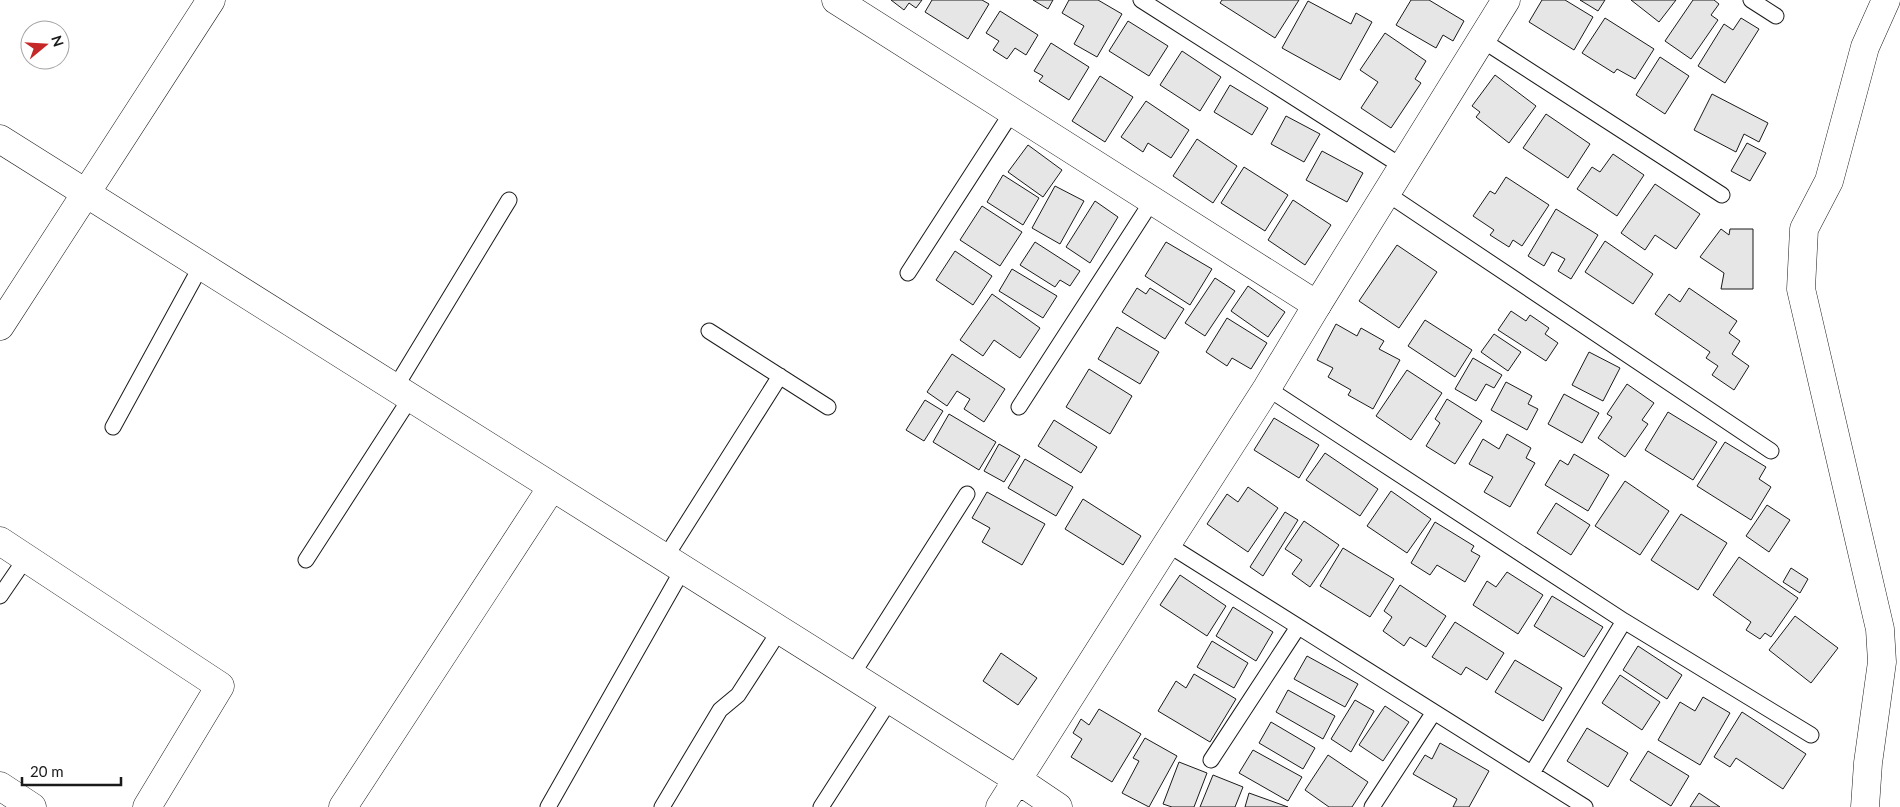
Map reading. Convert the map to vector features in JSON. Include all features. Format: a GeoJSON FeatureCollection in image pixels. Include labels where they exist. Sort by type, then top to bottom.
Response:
{"type":"FeatureCollection","features":[{"type":"Feature","properties":{"kind":"street"},"geometry":{"type":"LineString","coordinates":[[0,326],[211,0]]}},
{"type":"Feature","properties":{"kind":"street"},"geometry":{"type":"LineString","coordinates":[[836,0],[1317,305]]}},
{"type":"Feature","properties":{"kind":"street"},"geometry":{"type":"LineString","coordinates":[[1000,807],[1166,544],[1268,388],[1317,305],[1506,0]]}},
{"type":"Feature","properties":{"kind":"street"},"geometry":{"type":"LineString","coordinates":[[1865,807],[1868,763],[1882,662],[1880,629],[1801,289],[1804,229],[1829,181],[1865,47],[1886,0]]}},
{"type":"Feature","properties":{"kind":"street"},"geometry":{"type":"LineString","coordinates":[[0,139],[852,675],[1058,807]]}},
{"type":"Feature","properties":{"kind":"street"},"geometry":{"type":"LineString","coordinates":[[342,807],[552,487]]}},
{"type":"Feature","properties":{"kind":"street"},"geometry":{"type":"LineString","coordinates":[[0,541],[220,686],[147,807]]}},
{"type":"Feature","properties":{"kind":"street"},"geometry":{"type":"LineString","coordinates":[[3,794],[32,807]]}},
{"type":"Feature","properties":{"kind":"lane"},"geometry":{"type":"LineString","coordinates":[[1141,0],[1403,167]]}},
{"type":"Feature","properties":{"kind":"lane"},"geometry":{"type":"LineString","coordinates":[[1751,0],[1776,16]]}},
{"type":"Feature","properties":{"kind":"lane"},"geometry":{"type":"LineString","coordinates":[[1482,40],[1722,195]]}},
{"type":"Feature","properties":{"kind":"lane"},"geometry":{"type":"LineString","coordinates":[[908,273],[1012,112]]}},
{"type":"Feature","properties":{"kind":"lane"},"geometry":{"type":"LineString","coordinates":[[1386,193],[1771,451]]}},
{"type":"Feature","properties":{"kind":"lane"},"geometry":{"type":"LineString","coordinates":[[306,560],[403,393],[509,200]]}},
{"type":"Feature","properties":{"kind":"lane"},"geometry":{"type":"LineString","coordinates":[[1019,407],[1152,201]]}},
{"type":"Feature","properties":{"kind":"lane"},"geometry":{"type":"LineString","coordinates":[[113,427],[202,266]]}},
{"type":"Feature","properties":{"kind":"lane"},"geometry":{"type":"LineString","coordinates":[[709,331],[828,407]]}},
{"type":"Feature","properties":{"kind":"lane"},"geometry":{"type":"LineString","coordinates":[[548,807],[674,563],[780,376]]}},
{"type":"Feature","properties":{"kind":"lane"},"geometry":{"type":"LineString","coordinates":[[1268,388],[1624,621],[1811,735]]}},
{"type":"Feature","properties":{"kind":"lane"},"geometry":{"type":"LineString","coordinates":[[852,675],[967,494]]}},
{"type":"Feature","properties":{"kind":"lane"},"geometry":{"type":"LineString","coordinates":[[1166,544],[1532,773],[1567,802],[1584,807]]}},
{"type":"Feature","properties":{"kind":"lane"},"geometry":{"type":"LineString","coordinates":[[0,596],[26,558]]}},
{"type":"Feature","properties":{"kind":"lane"},"geometry":{"type":"LineString","coordinates":[[1532,773],[1624,621]]}},
{"type":"Feature","properties":{"kind":"lane"},"geometry":{"type":"LineString","coordinates":[[1212,760],[1298,627]]}},
{"type":"Feature","properties":{"kind":"lane"},"geometry":{"type":"LineString","coordinates":[[662,807],[720,710],[738,695],[780,630]]}},
{"type":"Feature","properties":{"kind":"lane"},"geometry":{"type":"LineString","coordinates":[[820,807],[890,700]]}},
{"type":"Feature","properties":{"kind":"lane"},"geometry":{"type":"LineString","coordinates":[[1372,807],[1434,712]]}},
{"type":"Feature","properties":{"kind":"building"},"geometry":{"type":"Polygon","coordinates":[[[891,0],[922,0],[916,8],[909,3],[904,10],[891,0]]]}},
{"type":"Feature","properties":{"kind":"building"},"geometry":{"type":"Polygon","coordinates":[[[932,0],[982,0],[989,4],[968,39],[925,12],[932,0]]]}},
{"type":"Feature","properties":{"kind":"building"},"geometry":{"type":"Polygon","coordinates":[[[1033,0],[1053,0],[1048,9],[1033,0]]]}},
{"type":"Feature","properties":{"kind":"building"},"geometry":{"type":"Polygon","coordinates":[[[1069,0],[1098,0],[1122,14],[1097,57],[1074,44],[1084,26],[1062,13],[1069,0]]]}},
{"type":"Feature","properties":{"kind":"building"},"geometry":{"type":"Polygon","coordinates":[[[1222,0],[1299,0],[1275,38],[1220,3],[1222,0]]]}},
{"type":"Feature","properties":{"kind":"building"},"geometry":{"type":"Polygon","coordinates":[[[1411,0],[1429,0],[1464,21],[1453,41],[1443,35],[1436,48],[1396,25],[1411,0]]]}},
{"type":"Feature","properties":{"kind":"building"},"geometry":{"type":"Polygon","coordinates":[[[1542,0],[1565,0],[1593,17],[1574,50],[1529,22],[1542,0]]]}},
{"type":"Feature","properties":{"kind":"building"},"geometry":{"type":"Polygon","coordinates":[[[1580,0],[1605,0],[1598,11],[1580,0]]]}},
{"type":"Feature","properties":{"kind":"building"},"geometry":{"type":"Polygon","coordinates":[[[1631,0],[1676,0],[1659,22],[1631,0]]]}},
{"type":"Feature","properties":{"kind":"building"},"geometry":{"type":"Polygon","coordinates":[[[1693,0],[1714,0],[1719,4],[1711,15],[1718,20],[1691,59],[1665,41],[1693,0]]]}},
{"type":"Feature","properties":{"kind":"building"},"geometry":{"type":"Polygon","coordinates":[[[1308,1],[1351,24],[1356,13],[1372,22],[1340,80],[1282,48],[1308,1]]]}},
{"type":"Feature","properties":{"kind":"building"},"geometry":{"type":"Polygon","coordinates":[[[1000,11],[1038,35],[1026,55],[1015,48],[1007,59],[993,50],[999,41],[986,33],[1000,11]]]}},
{"type":"Feature","properties":{"kind":"building"},"geometry":{"type":"Polygon","coordinates":[[[1605,18],[1654,49],[1635,79],[1617,69],[1614,73],[1582,53],[1605,18]]]}},
{"type":"Feature","properties":{"kind":"building"},"geometry":{"type":"Polygon","coordinates":[[[1741,18],[1759,29],[1725,83],[1698,66],[1724,24],[1733,30],[1741,18]]]}},
{"type":"Feature","properties":{"kind":"building"},"geometry":{"type":"Polygon","coordinates":[[[1128,21],[1168,46],[1149,76],[1109,51],[1128,21]]]}},
{"type":"Feature","properties":{"kind":"building"},"geometry":{"type":"Polygon","coordinates":[[[1385,33],[1426,61],[1415,79],[1421,83],[1391,128],[1361,108],[1378,82],[1360,70],[1385,33]]]}},
{"type":"Feature","properties":{"kind":"building"},"geometry":{"type":"Polygon","coordinates":[[[1051,43],[1089,67],[1069,100],[1039,81],[1043,76],[1034,71],[1051,43]]]}},
{"type":"Feature","properties":{"kind":"building"},"geometry":{"type":"Polygon","coordinates":[[[1182,51],[1221,77],[1200,111],[1160,85],[1182,51]]]}},
{"type":"Feature","properties":{"kind":"building"},"geometry":{"type":"Polygon","coordinates":[[[1660,57],[1689,76],[1665,114],[1636,95],[1660,57]]]}},
{"type":"Feature","properties":{"kind":"building"},"geometry":{"type":"Polygon","coordinates":[[[1495,75],[1536,106],[1509,143],[1476,117],[1480,112],[1472,106],[1495,75]]]}},
{"type":"Feature","properties":{"kind":"building"},"geometry":{"type":"Polygon","coordinates":[[[1100,76],[1133,97],[1105,142],[1072,121],[1100,76]]]}},
{"type":"Feature","properties":{"kind":"building"},"geometry":{"type":"Polygon","coordinates":[[[1230,85],[1268,108],[1252,135],[1214,112],[1230,85]]]}},
{"type":"Feature","properties":{"kind":"building"},"geometry":{"type":"Polygon","coordinates":[[[1712,94],[1768,123],[1759,142],[1744,134],[1736,152],[1694,130],[1712,94]]]}},
{"type":"Feature","properties":{"kind":"building"},"geometry":{"type":"Polygon","coordinates":[[[1146,101],[1189,130],[1171,158],[1148,143],[1143,152],[1121,137],[1146,101]]]}},
{"type":"Feature","properties":{"kind":"building"},"geometry":{"type":"Polygon","coordinates":[[[1546,114],[1590,144],[1568,178],[1523,148],[1546,114]]]}},
{"type":"Feature","properties":{"kind":"building"},"geometry":{"type":"Polygon","coordinates":[[[1286,116],[1320,134],[1304,162],[1271,144],[1286,116]]]}},
{"type":"Feature","properties":{"kind":"building"},"geometry":{"type":"Polygon","coordinates":[[[1197,139],[1237,166],[1213,203],[1173,176],[1197,139]]]}},
{"type":"Feature","properties":{"kind":"building"},"geometry":{"type":"Polygon","coordinates":[[[1747,143],[1766,153],[1750,181],[1731,171],[1747,143]]]}},
{"type":"Feature","properties":{"kind":"building"},"geometry":{"type":"Polygon","coordinates":[[[1028,145],[1062,170],[1043,197],[1008,172],[1028,145]]]}},
{"type":"Feature","properties":{"kind":"building"},"geometry":{"type":"Polygon","coordinates":[[[1322,151],[1363,173],[1347,202],[1306,180],[1322,151]]]}},
{"type":"Feature","properties":{"kind":"building"},"geometry":{"type":"Polygon","coordinates":[[[1613,154],[1644,175],[1617,216],[1577,189],[1592,167],[1600,172],[1613,154]]]}},
{"type":"Feature","properties":{"kind":"building"},"geometry":{"type":"Polygon","coordinates":[[[1244,167],[1288,195],[1265,231],[1221,203],[1244,167]]]}},
{"type":"Feature","properties":{"kind":"building"},"geometry":{"type":"Polygon","coordinates":[[[1003,175],[1039,198],[1023,225],[987,202],[1003,175]]]}},
{"type":"Feature","properties":{"kind":"building"},"geometry":{"type":"Polygon","coordinates":[[[1506,177],[1549,205],[1522,246],[1513,240],[1509,247],[1490,235],[1494,230],[1473,216],[1490,191],[1495,194],[1506,177]]]}},
{"type":"Feature","properties":{"kind":"building"},"geometry":{"type":"Polygon","coordinates":[[[1655,184],[1700,214],[1676,249],[1655,235],[1645,250],[1621,233],[1655,184]]]}},
{"type":"Feature","properties":{"kind":"building"},"geometry":{"type":"Polygon","coordinates":[[[1055,186],[1084,201],[1060,244],[1032,228],[1055,186]]]}},
{"type":"Feature","properties":{"kind":"building"},"geometry":{"type":"Polygon","coordinates":[[[1293,200],[1331,225],[1305,265],[1268,240],[1293,200]]]}},
{"type":"Feature","properties":{"kind":"building"},"geometry":{"type":"Polygon","coordinates":[[[1095,201],[1118,217],[1090,263],[1066,247],[1095,201]]]}},
{"type":"Feature","properties":{"kind":"building"},"geometry":{"type":"Polygon","coordinates":[[[982,206],[1022,232],[1000,266],[960,240],[982,206]]]}},
{"type":"Feature","properties":{"kind":"building"},"geometry":{"type":"Polygon","coordinates":[[[1556,209],[1598,235],[1571,279],[1558,271],[1565,259],[1552,252],[1544,266],[1528,256],[1556,209]]]}},
{"type":"Feature","properties":{"kind":"building"},"geometry":{"type":"Polygon","coordinates":[[[1721,229],[1729,235],[1730,229],[1753,229],[1753,289],[1721,289],[1724,273],[1700,257],[1721,229]]]}},
{"type":"Feature","properties":{"kind":"building"},"geometry":{"type":"Polygon","coordinates":[[[1605,241],[1653,274],[1633,304],[1585,272],[1605,241]]]}},
{"type":"Feature","properties":{"kind":"building"},"geometry":{"type":"Polygon","coordinates":[[[1035,242],[1080,271],[1070,286],[1060,280],[1055,287],[1020,265],[1035,242]]]}},
{"type":"Feature","properties":{"kind":"building"},"geometry":{"type":"Polygon","coordinates":[[[1166,242],[1212,269],[1190,305],[1145,276],[1166,242]]]}},
{"type":"Feature","properties":{"kind":"building"},"geometry":{"type":"Polygon","coordinates":[[[1397,245],[1437,272],[1399,328],[1359,301],[1397,245]]]}},
{"type":"Feature","properties":{"kind":"building"},"geometry":{"type":"Polygon","coordinates":[[[955,251],[992,276],[973,305],[936,280],[955,251]]]}},
{"type":"Feature","properties":{"kind":"building"},"geometry":{"type":"Polygon","coordinates":[[[1012,269],[1057,296],[1043,318],[999,291],[1012,269]]]}},
{"type":"Feature","properties":{"kind":"building"},"geometry":{"type":"Polygon","coordinates":[[[1215,278],[1235,291],[1205,336],[1185,323],[1215,278]]]}},
{"type":"Feature","properties":{"kind":"building"},"geometry":{"type":"Polygon","coordinates":[[[1248,286],[1285,312],[1268,337],[1231,311],[1248,286]]]}},
{"type":"Feature","properties":{"kind":"building"},"geometry":{"type":"Polygon","coordinates":[[[1137,288],[1146,294],[1150,288],[1184,309],[1165,339],[1122,312],[1137,288]]]}},
{"type":"Feature","properties":{"kind":"building"},"geometry":{"type":"Polygon","coordinates":[[[1689,288],[1737,321],[1729,333],[1740,341],[1732,354],[1749,366],[1734,390],[1712,375],[1718,366],[1706,358],[1710,352],[1655,314],[1669,294],[1680,302],[1689,288]]]}},
{"type":"Feature","properties":{"kind":"building"},"geometry":{"type":"Polygon","coordinates":[[[992,294],[1040,328],[1020,358],[994,340],[983,356],[960,340],[992,294]]]}},
{"type":"Feature","properties":{"kind":"building"},"geometry":{"type":"Polygon","coordinates":[[[1511,311],[1526,321],[1530,315],[1549,328],[1545,334],[1558,343],[1546,361],[1498,330],[1511,311]]]}},
{"type":"Feature","properties":{"kind":"building"},"geometry":{"type":"Polygon","coordinates":[[[1227,318],[1267,343],[1251,369],[1232,358],[1227,366],[1206,352],[1227,318]]]}},
{"type":"Feature","properties":{"kind":"building"},"geometry":{"type":"Polygon","coordinates":[[[1425,320],[1472,350],[1455,377],[1408,346],[1425,320]]]}},
{"type":"Feature","properties":{"kind":"building"},"geometry":{"type":"Polygon","coordinates":[[[1336,324],[1357,336],[1361,328],[1384,341],[1379,349],[1400,360],[1373,409],[1348,395],[1351,390],[1328,377],[1333,368],[1317,360],[1336,324]]]}},
{"type":"Feature","properties":{"kind":"building"},"geometry":{"type":"Polygon","coordinates":[[[1117,327],[1159,352],[1140,384],[1098,359],[1117,327]]]}},
{"type":"Feature","properties":{"kind":"building"},"geometry":{"type":"Polygon","coordinates":[[[1494,334],[1521,352],[1508,371],[1481,352],[1494,334]]]}},
{"type":"Feature","properties":{"kind":"building"},"geometry":{"type":"Polygon","coordinates":[[[1589,352],[1620,368],[1603,401],[1572,385],[1589,352]]]}},
{"type":"Feature","properties":{"kind":"building"},"geometry":{"type":"Polygon","coordinates":[[[952,354],[1005,389],[984,422],[964,409],[970,399],[957,391],[947,406],[927,392],[952,354]]]}},
{"type":"Feature","properties":{"kind":"building"},"geometry":{"type":"Polygon","coordinates":[[[1473,358],[1502,375],[1494,388],[1486,384],[1476,401],[1455,389],[1473,358]]]}},
{"type":"Feature","properties":{"kind":"building"},"geometry":{"type":"Polygon","coordinates":[[[1089,369],[1132,396],[1110,434],[1066,407],[1089,369]]]}},
{"type":"Feature","properties":{"kind":"building"},"geometry":{"type":"Polygon","coordinates":[[[1407,370],[1442,393],[1411,440],[1376,416],[1407,370]]]}},
{"type":"Feature","properties":{"kind":"building"},"geometry":{"type":"Polygon","coordinates":[[[1506,382],[1532,396],[1528,404],[1538,409],[1527,430],[1491,410],[1506,382]]]}},
{"type":"Feature","properties":{"kind":"building"},"geometry":{"type":"Polygon","coordinates":[[[1627,384],[1654,403],[1642,420],[1648,424],[1625,457],[1598,438],[1612,417],[1607,414],[1627,384]]]}},
{"type":"Feature","properties":{"kind":"building"},"geometry":{"type":"Polygon","coordinates":[[[1564,394],[1599,413],[1582,443],[1548,424],[1564,394]]]}},
{"type":"Feature","properties":{"kind":"building"},"geometry":{"type":"Polygon","coordinates":[[[1447,399],[1482,421],[1455,464],[1426,446],[1440,423],[1435,419],[1447,399]]]}},
{"type":"Feature","properties":{"kind":"building"},"geometry":{"type":"Polygon","coordinates":[[[925,400],[943,411],[924,441],[906,430],[925,400]]]}},
{"type":"Feature","properties":{"kind":"building"},"geometry":{"type":"Polygon","coordinates":[[[1668,412],[1717,442],[1693,480],[1645,450],[1668,412]]]}},
{"type":"Feature","properties":{"kind":"building"},"geometry":{"type":"Polygon","coordinates":[[[949,414],[996,442],[979,470],[933,442],[949,414]]]}},
{"type":"Feature","properties":{"kind":"building"},"geometry":{"type":"Polygon","coordinates":[[[1274,418],[1319,445],[1299,478],[1254,450],[1274,418]]]}},
{"type":"Feature","properties":{"kind":"building"},"geometry":{"type":"Polygon","coordinates":[[[1054,420],[1097,447],[1081,473],[1038,446],[1054,420]]]}},
{"type":"Feature","properties":{"kind":"building"},"geometry":{"type":"Polygon","coordinates":[[[1507,434],[1531,448],[1526,458],[1535,463],[1510,507],[1484,492],[1493,477],[1469,464],[1483,439],[1499,449],[1507,434]]]}},
{"type":"Feature","properties":{"kind":"building"},"geometry":{"type":"Polygon","coordinates":[[[1725,442],[1766,467],[1759,479],[1771,487],[1751,520],[1697,486],[1725,442]]]}},
{"type":"Feature","properties":{"kind":"building"},"geometry":{"type":"Polygon","coordinates":[[[999,444],[1020,456],[1004,482],[984,471],[999,444]]]}},
{"type":"Feature","properties":{"kind":"building"},"geometry":{"type":"Polygon","coordinates":[[[1325,453],[1378,489],[1360,516],[1306,480],[1325,453]]]}},
{"type":"Feature","properties":{"kind":"building"},"geometry":{"type":"Polygon","coordinates":[[[1574,454],[1609,475],[1588,511],[1545,485],[1560,460],[1568,465],[1574,454]]]}},
{"type":"Feature","properties":{"kind":"building"},"geometry":{"type":"Polygon","coordinates":[[[1025,459],[1073,487],[1056,516],[1008,488],[1025,459]]]}},
{"type":"Feature","properties":{"kind":"building"},"geometry":{"type":"Polygon","coordinates":[[[1625,481],[1669,511],[1640,555],[1595,526],[1625,481]]]}},
{"type":"Feature","properties":{"kind":"building"},"geometry":{"type":"Polygon","coordinates":[[[1248,487],[1278,508],[1248,552],[1207,524],[1227,494],[1238,502],[1248,487]]]}},
{"type":"Feature","properties":{"kind":"building"},"geometry":{"type":"Polygon","coordinates":[[[1391,491],[1431,519],[1407,553],[1367,526],[1391,491]]]}},
{"type":"Feature","properties":{"kind":"building"},"geometry":{"type":"Polygon","coordinates":[[[987,492],[1045,524],[1022,565],[982,542],[990,528],[972,518],[987,492]]]}},
{"type":"Feature","properties":{"kind":"building"},"geometry":{"type":"Polygon","coordinates":[[[1083,499],[1141,536],[1123,565],[1065,529],[1083,499]]]}},
{"type":"Feature","properties":{"kind":"building"},"geometry":{"type":"Polygon","coordinates":[[[1556,503],[1590,525],[1571,555],[1537,533],[1556,503]]]}},
{"type":"Feature","properties":{"kind":"building"},"geometry":{"type":"Polygon","coordinates":[[[1767,505],[1790,520],[1769,552],[1746,536],[1767,505]]]}},
{"type":"Feature","properties":{"kind":"building"},"geometry":{"type":"Polygon","coordinates":[[[1285,512],[1298,520],[1263,576],[1250,567],[1285,512]]]}},
{"type":"Feature","properties":{"kind":"building"},"geometry":{"type":"Polygon","coordinates":[[[1681,514],[1727,543],[1698,590],[1651,560],[1681,514]]]}},
{"type":"Feature","properties":{"kind":"building"},"geometry":{"type":"Polygon","coordinates":[[[1304,521],[1339,545],[1310,587],[1292,574],[1302,560],[1285,549],[1304,521]]]}},
{"type":"Feature","properties":{"kind":"building"},"geometry":{"type":"Polygon","coordinates":[[[1435,522],[1474,546],[1471,551],[1480,556],[1465,582],[1437,565],[1430,575],[1411,563],[1435,522]]]}},
{"type":"Feature","properties":{"kind":"building"},"geometry":{"type":"Polygon","coordinates":[[[1343,548],[1394,579],[1370,617],[1320,586],[1343,548]]]}},
{"type":"Feature","properties":{"kind":"building"},"geometry":{"type":"Polygon","coordinates":[[[1739,557],[1798,598],[1771,637],[1765,633],[1760,639],[1746,630],[1751,622],[1713,595],[1739,557]]]}},
{"type":"Feature","properties":{"kind":"building"},"geometry":{"type":"Polygon","coordinates":[[[1791,568],[1808,579],[1800,593],[1783,582],[1791,568]]]}},
{"type":"Feature","properties":{"kind":"building"},"geometry":{"type":"Polygon","coordinates":[[[1507,572],[1543,595],[1518,634],[1473,605],[1487,581],[1496,587],[1507,572]]]}},
{"type":"Feature","properties":{"kind":"building"},"geometry":{"type":"Polygon","coordinates":[[[1180,575],[1226,606],[1207,636],[1160,605],[1180,575]]]}},
{"type":"Feature","properties":{"kind":"building"},"geometry":{"type":"Polygon","coordinates":[[[1400,585],[1446,616],[1426,647],[1410,637],[1404,646],[1383,631],[1392,617],[1384,611],[1400,585]]]}},
{"type":"Feature","properties":{"kind":"building"},"geometry":{"type":"Polygon","coordinates":[[[1552,596],[1603,627],[1584,657],[1534,626],[1552,596]]]}},
{"type":"Feature","properties":{"kind":"building"},"geometry":{"type":"Polygon","coordinates":[[[1233,607],[1273,632],[1256,661],[1216,636],[1233,607]]]}},
{"type":"Feature","properties":{"kind":"building"},"geometry":{"type":"Polygon","coordinates":[[[1795,616],[1838,648],[1811,683],[1769,650],[1795,616]]]}},
{"type":"Feature","properties":{"kind":"building"},"geometry":{"type":"Polygon","coordinates":[[[1455,622],[1504,653],[1487,680],[1466,667],[1461,675],[1432,657],[1455,622]]]}},
{"type":"Feature","properties":{"kind":"building"},"geometry":{"type":"Polygon","coordinates":[[[1212,641],[1248,663],[1234,688],[1197,667],[1212,641]]]}},
{"type":"Feature","properties":{"kind":"building"},"geometry":{"type":"Polygon","coordinates":[[[1638,646],[1682,675],[1667,699],[1623,670],[1638,646]]]}},
{"type":"Feature","properties":{"kind":"building"},"geometry":{"type":"Polygon","coordinates":[[[1001,653],[1037,678],[1018,705],[983,681],[1001,653]]]}},
{"type":"Feature","properties":{"kind":"building"},"geometry":{"type":"Polygon","coordinates":[[[1307,656],[1358,684],[1345,707],[1294,679],[1307,656]]]}},
{"type":"Feature","properties":{"kind":"building"},"geometry":{"type":"Polygon","coordinates":[[[1515,660],[1562,688],[1543,721],[1495,692],[1515,660]]]}},
{"type":"Feature","properties":{"kind":"building"},"geometry":{"type":"Polygon","coordinates":[[[1194,674],[1236,699],[1210,742],[1158,711],[1176,681],[1186,688],[1194,674]]]}},
{"type":"Feature","properties":{"kind":"building"},"geometry":{"type":"Polygon","coordinates":[[[1620,675],[1660,702],[1642,730],[1602,703],[1620,675]]]}},
{"type":"Feature","properties":{"kind":"building"},"geometry":{"type":"Polygon","coordinates":[[[1288,690],[1335,716],[1323,739],[1276,712],[1288,690]]]}},
{"type":"Feature","properties":{"kind":"building"},"geometry":{"type":"Polygon","coordinates":[[[1703,697],[1730,713],[1700,765],[1658,740],[1680,702],[1695,711],[1703,697]]]}},
{"type":"Feature","properties":{"kind":"building"},"geometry":{"type":"Polygon","coordinates":[[[1355,700],[1374,711],[1351,752],[1331,739],[1355,700]]]}},
{"type":"Feature","properties":{"kind":"building"},"geometry":{"type":"Polygon","coordinates":[[[1385,706],[1409,722],[1383,761],[1359,745],[1385,706]]]}},
{"type":"Feature","properties":{"kind":"building"},"geometry":{"type":"Polygon","coordinates":[[[1099,709],[1141,734],[1112,782],[1071,757],[1082,739],[1073,733],[1081,719],[1089,725],[1099,709]]]}},
{"type":"Feature","properties":{"kind":"building"},"geometry":{"type":"Polygon","coordinates":[[[1742,712],[1806,754],[1783,789],[1736,758],[1730,767],[1714,757],[1742,712]]]}},
{"type":"Feature","properties":{"kind":"building"},"geometry":{"type":"Polygon","coordinates":[[[1271,722],[1315,748],[1303,769],[1259,743],[1271,722]]]}},
{"type":"Feature","properties":{"kind":"building"},"geometry":{"type":"Polygon","coordinates":[[[1587,728],[1628,753],[1608,787],[1567,761],[1587,728]]]}},
{"type":"Feature","properties":{"kind":"building"},"geometry":{"type":"Polygon","coordinates":[[[1145,738],[1177,756],[1149,807],[1122,793],[1139,761],[1133,758],[1145,738]]]}},
{"type":"Feature","properties":{"kind":"building"},"geometry":{"type":"Polygon","coordinates":[[[1440,743],[1489,771],[1469,807],[1453,807],[1457,799],[1413,774],[1425,755],[1432,759],[1440,743]]]}},
{"type":"Feature","properties":{"kind":"building"},"geometry":{"type":"Polygon","coordinates":[[[1253,750],[1302,777],[1288,801],[1239,773],[1253,750]]]}},
{"type":"Feature","properties":{"kind":"building"},"geometry":{"type":"Polygon","coordinates":[[[1648,751],[1689,776],[1671,806],[1630,780],[1648,751]]]}},
{"type":"Feature","properties":{"kind":"building"},"geometry":{"type":"Polygon","coordinates":[[[1328,755],[1368,782],[1352,807],[1329,807],[1305,790],[1328,755]]]}},
{"type":"Feature","properties":{"kind":"building"},"geometry":{"type":"Polygon","coordinates":[[[1179,762],[1207,773],[1194,807],[1172,807],[1163,804],[1179,762]]]}},
{"type":"Feature","properties":{"kind":"building"},"geometry":{"type":"Polygon","coordinates":[[[1213,775],[1243,787],[1235,807],[1200,807],[1213,775]]]}},
{"type":"Feature","properties":{"kind":"building"},"geometry":{"type":"Polygon","coordinates":[[[1249,793],[1288,807],[1245,807],[1249,793]]]}},
{"type":"Feature","properties":{"kind":"building"},"geometry":{"type":"Polygon","coordinates":[[[1699,793],[1720,807],[1690,807],[1699,793]]]}}]}
